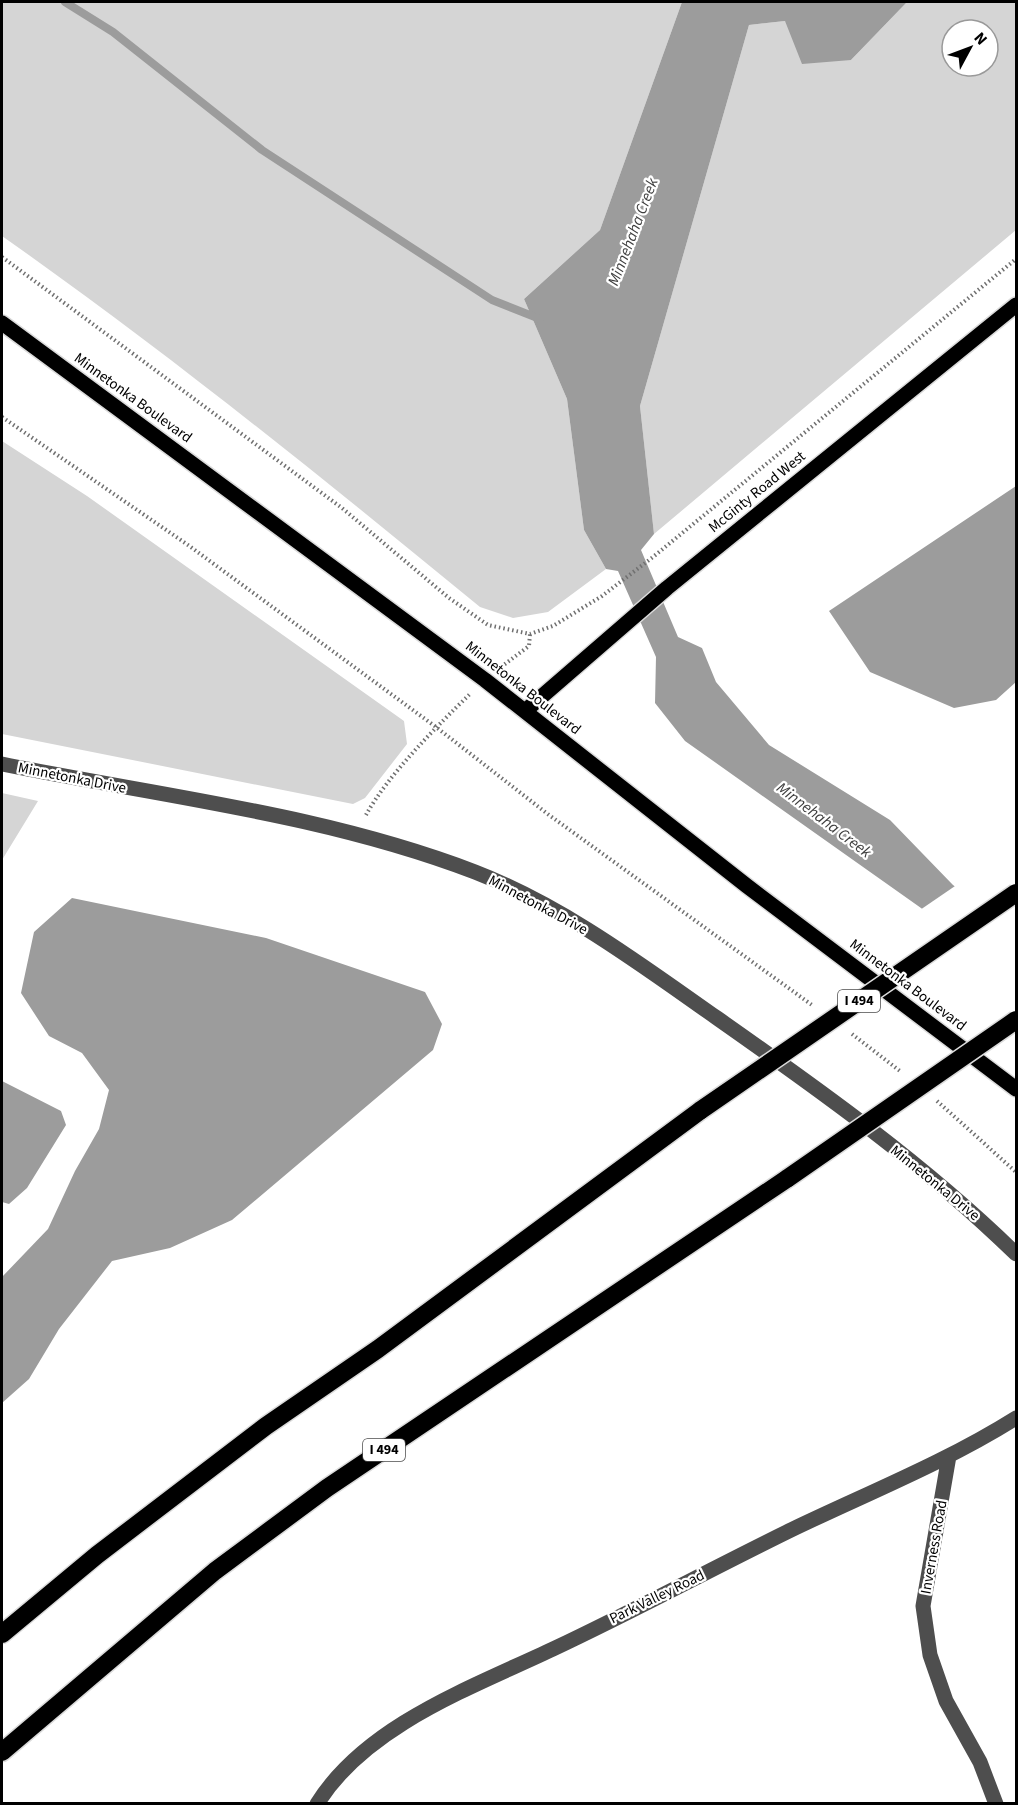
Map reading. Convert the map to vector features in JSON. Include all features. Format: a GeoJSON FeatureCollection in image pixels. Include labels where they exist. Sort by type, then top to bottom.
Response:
{"type":"FeatureCollection","features":[{"type":"Feature","properties":{"kind":"highway","name":"I 494"},"geometry":{"type":"LineString","coordinates":[[2,1634],[98,1555],[266,1426],[378,1349],[701,1110],[1017,893]]}},
{"type":"Feature","properties":{"kind":"highway","name":"I 494"},"geometry":{"type":"LineString","coordinates":[[2,1752],[189,1593],[327,1488],[788,1178],[1017,1020]]}},
{"type":"Feature","properties":{"kind":"main road","name":"McGinty Road West"},"geometry":{"type":"LineString","coordinates":[[525,711],[667,588],[1017,305]]}},
{"type":"Feature","properties":{"kind":"main road","name":"Minnetonka Boulevard"},"geometry":{"type":"LineString","coordinates":[[2,323],[525,711],[747,886],[1017,1089]]}},
{"type":"Feature","properties":{"kind":"street","name":"Minnetonka Drive"},"geometry":{"type":"LineString","coordinates":[[2,764],[227,806],[356,834],[476,872],[562,914],[631,958],[810,1083],[977,1217],[1017,1254]]}},
{"type":"Feature","properties":{"kind":"street","name":"Park Valley Road"},"geometry":{"type":"LineString","coordinates":[[317,1803],[327,1788],[373,1744],[434,1706],[793,1529],[950,1456],[1017,1418]]}},
{"type":"Feature","properties":{"kind":"street","name":"Inverness Road"},"geometry":{"type":"LineString","coordinates":[[950,1456],[923,1606],[930,1655],[946,1701],[981,1762],[996,1803]]}},
{"type":"Feature","properties":{"kind":"path"},"geometry":{"type":"LineString","coordinates":[[2,257],[342,508],[449,598],[488,625],[530,634],[553,626],[602,596],[653,557],[1017,259]]}},
{"type":"Feature","properties":{"kind":"path"},"geometry":{"type":"LineString","coordinates":[[2,417],[188,545],[436,727],[549,815],[818,1010]]}},
{"type":"Feature","properties":{"kind":"path"},"geometry":{"type":"LineString","coordinates":[[356,834],[374,800],[436,727]]}},
{"type":"Feature","properties":{"kind":"path"},"geometry":{"type":"LineString","coordinates":[[846,1030],[903,1073]]}},
{"type":"Feature","properties":{"kind":"path"},"geometry":{"type":"LineString","coordinates":[[930,1096],[1017,1172]]}},
{"type":"Feature","properties":{"kind":"shaded area"},"geometry":{"type":"Polygon","coordinates":[[[2,2],[682,2],[600,230],[524,299],[567,399],[584,530],[606,569],[548,612],[513,618],[480,607],[185,371],[2,236],[2,2]]]}},
{"type":"Feature","properties":{"kind":"shaded area"},"geometry":{"type":"Polygon","coordinates":[[[907,2],[1016,2],[1016,230],[654,534],[640,406],[749,25],[785,21],[851,60],[907,2]]]}},
{"type":"Feature","properties":{"kind":"shaded area"},"geometry":{"type":"Polygon","coordinates":[[[2,441],[87,496],[404,721],[407,744],[365,798],[353,804],[2,734],[2,441]]]}},
{"type":"Feature","properties":{"kind":"shaded area"},"geometry":{"type":"Polygon","coordinates":[[[2,793],[38,801],[2,860],[2,793]]]}},
{"type":"Feature","properties":{"kind":"water","name":"Minnehaha Creek"},"geometry":{"type":"Polygon","coordinates":[[[682,2],[907,2],[851,60],[802,64],[785,21],[749,25],[640,406],[654,534],[641,550],[678,637],[702,648],[716,682],[769,745],[890,820],[953,885],[1016,932],[1016,986],[921,908],[685,741],[655,703],[656,657],[618,571],[606,569],[584,530],[567,399],[524,299],[600,230],[682,2]]]}},
{"type":"Feature","properties":{"kind":"water"},"geometry":{"type":"Polygon","coordinates":[[[1016,486],[1016,682],[996,700],[954,708],[870,672],[829,611],[1016,486]]]}},
{"type":"Feature","properties":{"kind":"water"},"geometry":{"type":"Polygon","coordinates":[[[72,898],[266,938],[425,992],[442,1024],[433,1050],[232,1220],[170,1248],[112,1261],[59,1329],[29,1379],[2,1403],[2,1277],[48,1229],[75,1171],[99,1129],[109,1090],[82,1053],[49,1036],[21,993],[34,932],[72,898]]]}},
{"type":"Feature","properties":{"kind":"water"},"geometry":{"type":"Polygon","coordinates":[[[2,1081],[61,1111],[66,1125],[27,1188],[9,1204],[2,1202],[2,1081]]]}},
{"type":"Feature","properties":{"kind":"pier"},"geometry":{"type":"Polygon","coordinates":[[[958,884],[1016,928],[1016,989],[920,910],[958,884]]]}},
{"type":"Feature","properties":{"kind":"waterway"},"geometry":{"type":"LineString","coordinates":[[65,2],[113,32],[262,150],[492,300],[540,319]]}}]}
